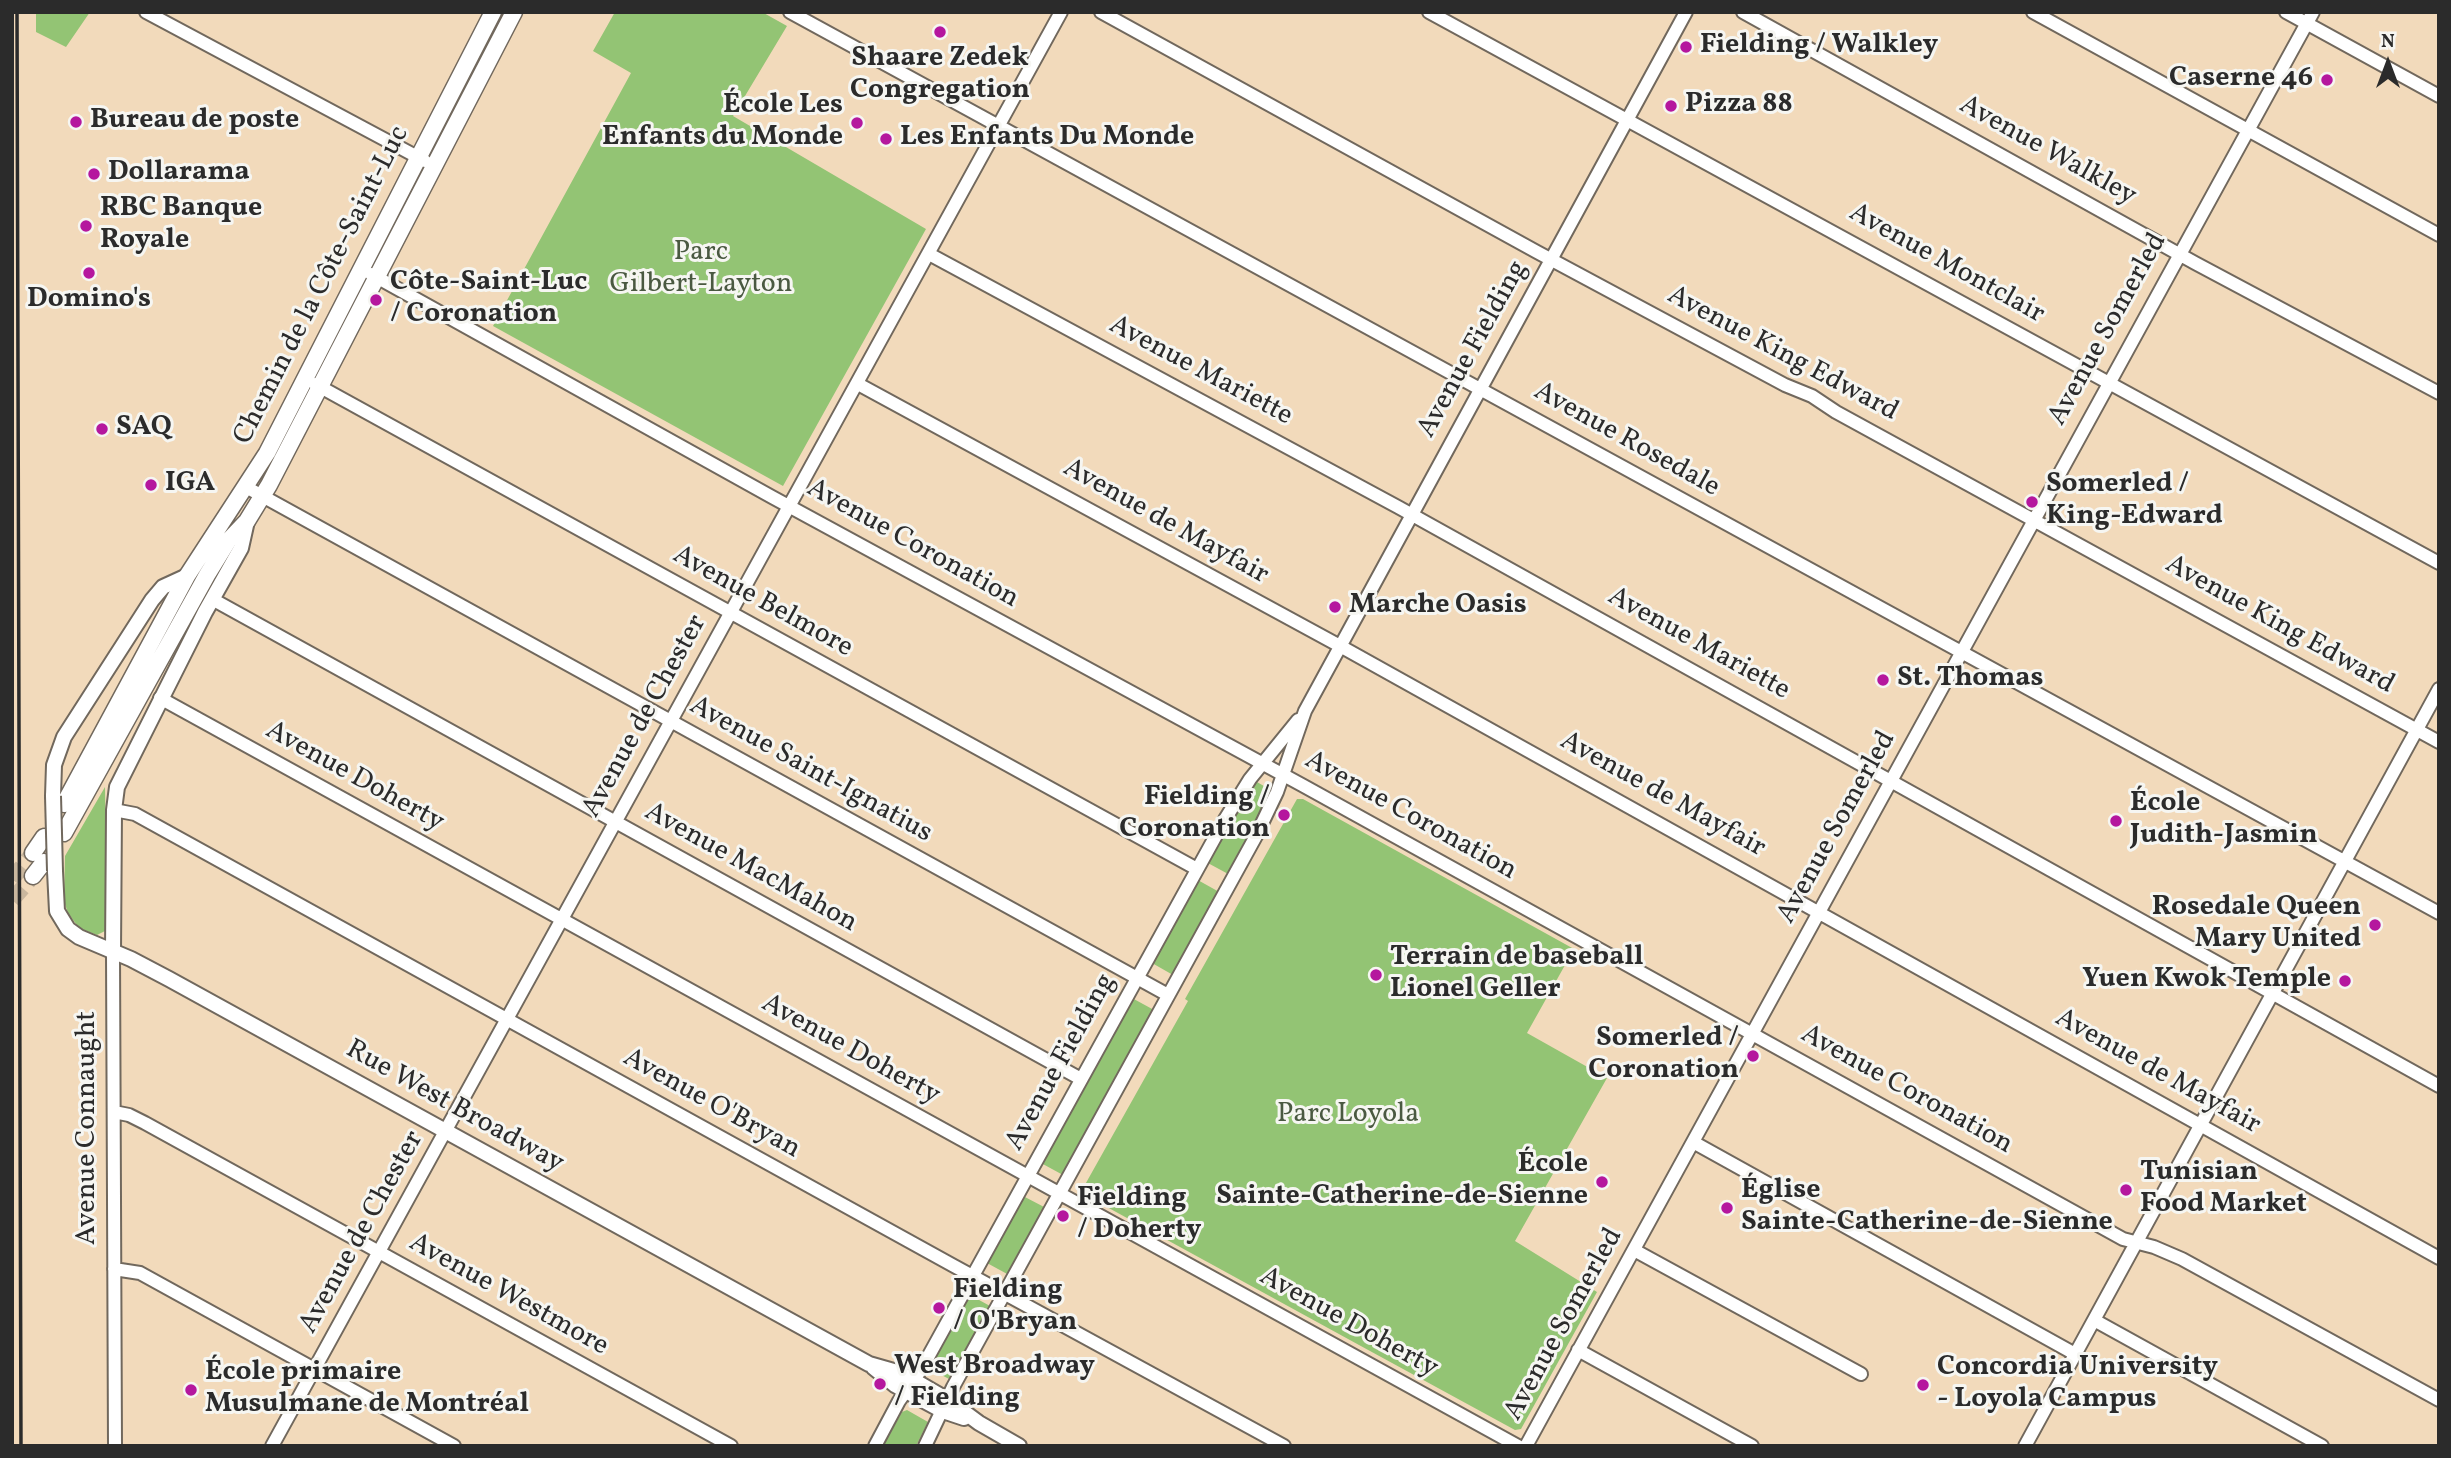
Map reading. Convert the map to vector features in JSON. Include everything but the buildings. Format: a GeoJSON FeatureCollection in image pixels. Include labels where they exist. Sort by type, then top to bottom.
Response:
{"type":"FeatureCollection","features":[{"type":"Feature","properties":{"kind":"main road","name":"Chemin de la Côte-Saint-Luc"},"geometry":{"type":"LineString","coordinates":[[59,800],[187,576],[267,453],[494,12]]}},
{"type":"Feature","properties":{"kind":"main road","name":"Chemin de la Côte-Saint-Luc"},"geometry":{"type":"LineString","coordinates":[[64,833],[207,575],[228,541],[247,521],[263,496],[514,12]]}},
{"type":"Feature","properties":{"kind":"main road"},"geometry":{"type":"LineString","coordinates":[[33,876],[44,862],[44,837]]}},
{"type":"Feature","properties":{"kind":"street"},"geometry":{"type":"LineString","coordinates":[[146,12],[435,166]]}},
{"type":"Feature","properties":{"kind":"street","name":"Avenue Rosedale"},"geometry":{"type":"LineString","coordinates":[[790,12],[2439,913]]}},
{"type":"Feature","properties":{"kind":"street","name":"Avenue de Chester"},"geometry":{"type":"LineString","coordinates":[[272,1446],[1061,12]]}},
{"type":"Feature","properties":{"kind":"street","name":"Avenue King Edward"},"geometry":{"type":"LineString","coordinates":[[1101,12],[1785,385],[1812,396],[1836,412],[2439,742]]}},
{"type":"Feature","properties":{"kind":"street","name":"Avenue Montclair"},"geometry":{"type":"LineString","coordinates":[[1429,12],[2439,563]]}},
{"type":"Feature","properties":{"kind":"street","name":"Avenue Fielding"},"geometry":{"type":"LineString","coordinates":[[925,1446],[1005,1293],[1256,836],[1283,775],[1305,711],[1686,12]]}},
{"type":"Feature","properties":{"kind":"street","name":"Avenue Walkley"},"geometry":{"type":"LineString","coordinates":[[1743,12],[2179,254],[2439,393]]}},
{"type":"Feature","properties":{"kind":"street"},"geometry":{"type":"LineString","coordinates":[[2033,12],[2439,235]]}},
{"type":"Feature","properties":{"kind":"street"},"geometry":{"type":"LineString","coordinates":[[2286,12],[2310,18],[2439,96]]}},
{"type":"Feature","properties":{"kind":"street","name":"Avenue Somerled"},"geometry":{"type":"LineString","coordinates":[[1526,1446],[2310,18]]}},
{"type":"Feature","properties":{"kind":"street","name":"Avenue Mariette"},"geometry":{"type":"LineString","coordinates":[[929,254],[1412,514],[2439,1086]]}},
{"type":"Feature","properties":{"kind":"street","name":"Avenue Coronation"},"geometry":{"type":"LineString","coordinates":[[362,269],[2123,1239],[2182,1259],[2439,1400]]}},
{"type":"Feature","properties":{"kind":"street","name":"Avenue Belmore"},"geometry":{"type":"LineString","coordinates":[[305,378],[1197,869]]}},
{"type":"Feature","properties":{"kind":"street","name":"Avenue de Mayfair"},"geometry":{"type":"LineString","coordinates":[[858,384],[1340,646],[2439,1258]]}},
{"type":"Feature","properties":{"kind":"street","name":"Avenue Saint-Ignatius"},"geometry":{"type":"LineString","coordinates":[[246,487],[1168,995]]}},
{"type":"Feature","properties":{"kind":"street","name":"Chemin de la Côte-Saint-Luc"},"geometry":{"type":"LineString","coordinates":[[114,810],[114,794],[118,782],[241,548],[247,521]]}},
{"type":"Feature","properties":{"kind":"street","name":"Chemin de la Côte-Saint-Luc"},"geometry":{"type":"LineString","coordinates":[[44,862],[59,800],[54,765],[64,737],[152,600],[163,587],[187,576]]}},
{"type":"Feature","properties":{"kind":"street","name":"Avenue MacMahon"},"geometry":{"type":"LineString","coordinates":[[212,600],[1081,1079]]}},
{"type":"Feature","properties":{"kind":"street"},"geometry":{"type":"LineString","coordinates":[[2025,1446],[2439,689]]}},
{"type":"Feature","properties":{"kind":"street","name":"Avenue Doherty"},"geometry":{"type":"LineString","coordinates":[[160,698],[1518,1446]]}},
{"type":"Feature","properties":{"kind":"street","name":"Avenue Fielding"},"geometry":{"type":"LineString","coordinates":[[875,1446],[973,1276],[1224,821],[1262,764],[1305,711]]}},
{"type":"Feature","properties":{"kind":"street","name":"Avenue Connaught"},"geometry":{"type":"LineString","coordinates":[[114,810],[115,1446]]}},
{"type":"Feature","properties":{"kind":"street","name":"Avenue O'Bryan"},"geometry":{"type":"LineString","coordinates":[[114,810],[135,814],[1284,1446]]}},
{"type":"Feature","properties":{"kind":"street","name":"Rue West Broadway"},"geometry":{"type":"LineString","coordinates":[[44,862],[64,924],[79,937],[169,979],[869,1364],[891,1383],[910,1386],[1019,1446]]}},
{"type":"Feature","properties":{"kind":"street","name":"Avenue Westmore"},"geometry":{"type":"LineString","coordinates":[[114,1112],[136,1118],[731,1446]]}},
{"type":"Feature","properties":{"kind":"street"},"geometry":{"type":"LineString","coordinates":[[1693,1142],[2075,1354]]}},
{"type":"Feature","properties":{"kind":"street"},"geometry":{"type":"LineString","coordinates":[[1634,1250],[1861,1374]]}},
{"type":"Feature","properties":{"kind":"street"},"geometry":{"type":"LineString","coordinates":[[114,1269],[141,1273],[454,1446]]}},
{"type":"Feature","properties":{"kind":"street"},"geometry":{"type":"LineString","coordinates":[[2094,1320],[2322,1446]]}},
{"type":"Feature","properties":{"kind":"street"},"geometry":{"type":"LineString","coordinates":[[1578,1350],[1752,1446]]}},
{"type":"Feature","properties":{"kind":"green space"},"geometry":{"type":"Polygon","coordinates":[[[36,12],[90,12],[66,47],[36,32],[36,12]]]}},
{"type":"Feature","properties":{"kind":"green space","name":"Parc Gilbert-Layton"},"geometry":{"type":"Polygon","coordinates":[[[615,12],[762,12],[787,26],[733,116],[926,229],[783,486],[493,326],[631,73],[593,51],[615,12]]]}},
{"type":"Feature","properties":{"kind":"green space"},"geometry":{"type":"Polygon","coordinates":[[[1257,782],[1269,789],[1269,793],[1230,875],[1206,862],[1242,800],[1257,782]]]}},
{"type":"Feature","properties":{"kind":"green space"},"geometry":{"type":"Polygon","coordinates":[[[105,787],[107,925],[105,931],[97,935],[79,928],[68,913],[64,901],[65,856],[105,787]]]}},
{"type":"Feature","properties":{"kind":"green space","name":"Parc Loyola"},"geometry":{"type":"Polygon","coordinates":[[[1297,799],[1303,799],[1574,949],[1527,1033],[1607,1078],[1515,1241],[1597,1292],[1521,1429],[1515,1430],[1085,1195],[1082,1190],[1297,799]]]}},
{"type":"Feature","properties":{"kind":"green space"},"geometry":{"type":"Polygon","coordinates":[[[1196,879],[1221,893],[1173,975],[1152,963],[1196,879]]]}},
{"type":"Feature","properties":{"kind":"green space"},"geometry":{"type":"Polygon","coordinates":[[[1132,998],[1154,1010],[1063,1175],[1041,1163],[1132,998]]]}},
{"type":"Feature","properties":{"kind":"green space"},"geometry":{"type":"Polygon","coordinates":[[[1023,1196],[1046,1208],[1009,1275],[987,1261],[1023,1196]]]}},
{"type":"Feature","properties":{"kind":"green space"},"geometry":{"type":"Polygon","coordinates":[[[970,1295],[990,1306],[951,1380],[928,1368],[966,1297],[970,1295]]]}},
{"type":"Feature","properties":{"kind":"green space"},"geometry":{"type":"Polygon","coordinates":[[[907,1410],[928,1422],[916,1446],[883,1446],[902,1412],[907,1410]]]}},
{"type":"Feature","properties":{"kind":"tunnel"},"geometry":{"type":"LineString","coordinates":[[12,879],[33,853]]}},
{"type":"Feature","properties":{"kind":"tunnel"},"geometry":{"type":"LineString","coordinates":[[12,900],[33,876]]}},
{"type":"Feature","properties":{"kind":"railway"},"geometry":{"type":"LineString","coordinates":[[17,12],[21,1446]]}},
{"type":"Feature","properties":{"kind":"place","name":"Shaare Zedek Congregation"},"geometry":{"type":"Point","coordinates":[940,32]}},
{"type":"Feature","properties":{"kind":"place","name":"Fielding / Walkley"},"geometry":{"type":"Point","coordinates":[1686,47]}},
{"type":"Feature","properties":{"kind":"place","name":"Caserne 46"},"geometry":{"type":"Point","coordinates":[2327,80]}},
{"type":"Feature","properties":{"kind":"place","name":"Pizza 88"},"geometry":{"type":"Point","coordinates":[1671,106]}},
{"type":"Feature","properties":{"kind":"place","name":"Bureau de poste"},"geometry":{"type":"Point","coordinates":[76,122]}},
{"type":"Feature","properties":{"kind":"place","name":"École Les Enfants du Monde"},"geometry":{"type":"Point","coordinates":[857,123]}},
{"type":"Feature","properties":{"kind":"place","name":"Les Enfants Du Monde"},"geometry":{"type":"Point","coordinates":[886,139]}},
{"type":"Feature","properties":{"kind":"place","name":"Dollarama"},"geometry":{"type":"Point","coordinates":[94,174]}},
{"type":"Feature","properties":{"kind":"place","name":"RBC Banque Royale"},"geometry":{"type":"Point","coordinates":[86,226]}},
{"type":"Feature","properties":{"kind":"place","name":"Domino's"},"geometry":{"type":"Point","coordinates":[89,273]}},
{"type":"Feature","properties":{"kind":"place","name":"Côte-Saint-Luc / Coronation"},"geometry":{"type":"Point","coordinates":[376,300]}},
{"type":"Feature","properties":{"kind":"place","name":"SAQ"},"geometry":{"type":"Point","coordinates":[102,429]}},
{"type":"Feature","properties":{"kind":"place","name":"IGA"},"geometry":{"type":"Point","coordinates":[151,485]}},
{"type":"Feature","properties":{"kind":"place","name":"Somerled / King-Edward"},"geometry":{"type":"Point","coordinates":[2032,502]}},
{"type":"Feature","properties":{"kind":"place","name":"Marche Oasis"},"geometry":{"type":"Point","coordinates":[1335,607]}},
{"type":"Feature","properties":{"kind":"place","name":"St. Thomas"},"geometry":{"type":"Point","coordinates":[1883,680]}},
{"type":"Feature","properties":{"kind":"place","name":"Fielding / Coronation"},"geometry":{"type":"Point","coordinates":[1284,815]}},
{"type":"Feature","properties":{"kind":"place","name":"École Judith-Jasmin"},"geometry":{"type":"Point","coordinates":[2116,821]}},
{"type":"Feature","properties":{"kind":"place","name":"Rosedale Queen Mary United"},"geometry":{"type":"Point","coordinates":[2375,925]}},
{"type":"Feature","properties":{"kind":"place","name":"Terrain de baseball Lionel Geller"},"geometry":{"type":"Point","coordinates":[1376,975]}},
{"type":"Feature","properties":{"kind":"place","name":"Yuen Kwok Temple"},"geometry":{"type":"Point","coordinates":[2345,981]}},
{"type":"Feature","properties":{"kind":"place","name":"Somerled / Coronation"},"geometry":{"type":"Point","coordinates":[1753,1056]}},
{"type":"Feature","properties":{"kind":"place","name":"École Sainte-Catherine-de-Sienne"},"geometry":{"type":"Point","coordinates":[1602,1182]}},
{"type":"Feature","properties":{"kind":"place","name":"Tunisian Food Market"},"geometry":{"type":"Point","coordinates":[2126,1190]}},
{"type":"Feature","properties":{"kind":"place","name":"Église Sainte-Catherine-de-Sienne"},"geometry":{"type":"Point","coordinates":[1727,1208]}},
{"type":"Feature","properties":{"kind":"place","name":"Fielding / Doherty"},"geometry":{"type":"Point","coordinates":[1063,1216]}},
{"type":"Feature","properties":{"kind":"place","name":"Fielding / O'Bryan"},"geometry":{"type":"Point","coordinates":[939,1308]}},
{"type":"Feature","properties":{"kind":"place","name":"West Broadway / Fielding"},"geometry":{"type":"Point","coordinates":[880,1384]}},
{"type":"Feature","properties":{"kind":"place","name":"Concordia University - Loyola Campus"},"geometry":{"type":"Point","coordinates":[1923,1385]}},
{"type":"Feature","properties":{"kind":"place","name":"École primaire Musulmane de Montréal"},"geometry":{"type":"Point","coordinates":[191,1390]}}]}
